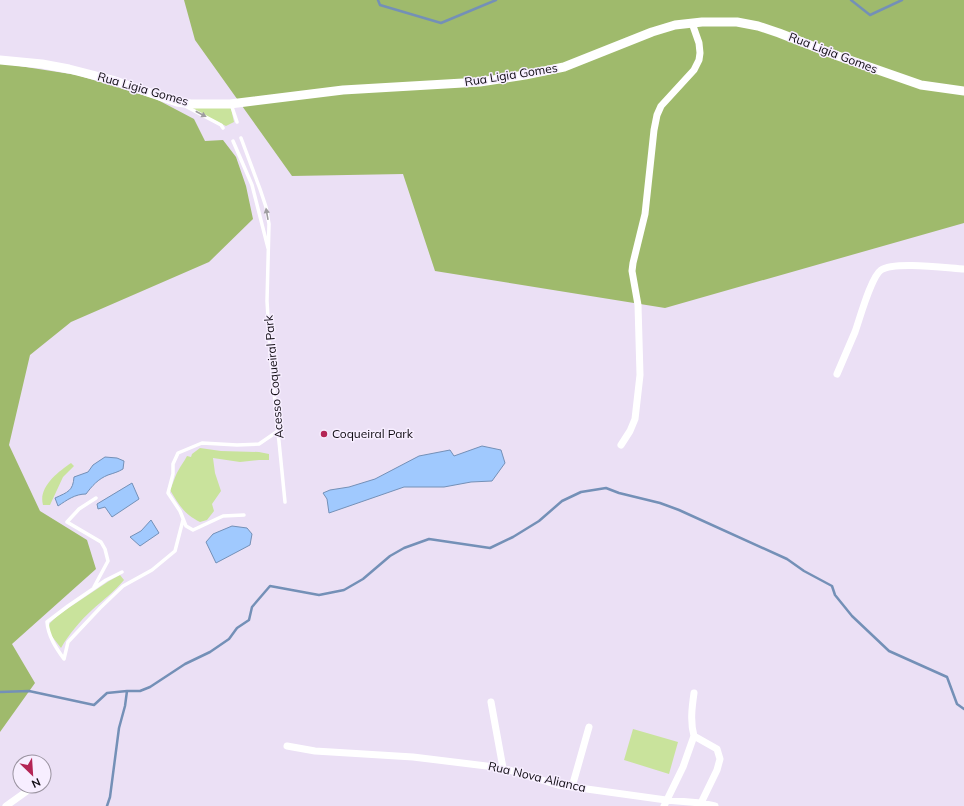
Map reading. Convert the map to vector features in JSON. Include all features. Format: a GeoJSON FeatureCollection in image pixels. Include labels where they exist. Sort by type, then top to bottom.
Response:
{"type":"FeatureCollection","features":[{"type":"Feature","properties":{"kind":"street","name":"Rua Ligia Gomes"},"geometry":{"type":"LineString","coordinates":[[0,60],[42,64],[69,69],[112,80],[177,102],[191,104],[230,104],[343,90],[480,82],[525,75],[564,67],[652,32],[675,25],[737,22],[758,26],[780,33],[882,72],[921,85],[964,91]]}},
{"type":"Feature","properties":{"kind":"street"},"geometry":{"type":"LineString","coordinates":[[621,445],[635,420],[638,399],[640,375],[638,305],[632,271],[645,214],[654,130],[657,115],[661,106],[694,70],[699,60],[699,44],[692,23]]}},
{"type":"Feature","properties":{"kind":"street"},"geometry":{"type":"LineString","coordinates":[[837,374],[871,286],[876,275],[882,270],[890,267],[912,266],[964,269]]}},
{"type":"Feature","properties":{"kind":"street"},"geometry":{"type":"LineString","coordinates":[[665,803],[682,767],[694,736],[692,729],[692,710],[694,693]]}},
{"type":"Feature","properties":{"kind":"street"},"geometry":{"type":"LineString","coordinates":[[491,702],[503,768]]}},
{"type":"Feature","properties":{"kind":"street"},"geometry":{"type":"LineString","coordinates":[[572,787],[589,727]]}},
{"type":"Feature","properties":{"kind":"street"},"geometry":{"type":"LineString","coordinates":[[694,736],[718,749],[720,760],[717,770],[701,803]]}},
{"type":"Feature","properties":{"kind":"street","name":"Rua Nova Alianca"},"geometry":{"type":"LineString","coordinates":[[286,746],[315,751],[413,757],[503,768],[558,785],[665,803],[701,803],[715,806]]}},
{"type":"Feature","properties":{"kind":"street"},"geometry":{"type":"LineString","coordinates":[[6,806],[23,794]]}},
{"type":"Feature","properties":{"kind":"lane"},"geometry":{"type":"LineString","coordinates":[[177,102],[224,128]]}},
{"type":"Feature","properties":{"kind":"lane"},"geometry":{"type":"LineString","coordinates":[[230,104],[237,122]]}},
{"type":"Feature","properties":{"kind":"lane","name":"Acesso Coqueiral Park"},"geometry":{"type":"LineString","coordinates":[[241,138],[266,207],[269,224],[268,301],[270,351],[285,502]]}},
{"type":"Feature","properties":{"kind":"lane","name":"Acesso Coqueiral Park"},"geometry":{"type":"LineString","coordinates":[[233,141],[252,185],[269,253]]}},
{"type":"Feature","properties":{"kind":"lane"},"geometry":{"type":"LineString","coordinates":[[244,515],[223,516],[193,530],[186,526],[180,511],[168,493],[173,474],[173,464],[178,454],[202,443],[237,445],[259,444],[278,431]]}},
{"type":"Feature","properties":{"kind":"lane"},"geometry":{"type":"LineString","coordinates":[[93,590],[108,562],[105,549],[101,542],[66,522],[79,510],[96,498]]}},
{"type":"Feature","properties":{"kind":"lane"},"geometry":{"type":"LineString","coordinates":[[122,572],[106,580],[47,622],[47,630],[56,648],[64,659],[68,642],[100,608],[123,586],[152,570],[175,551],[183,520]]}},
{"type":"Feature","properties":{"kind":"green space"},"geometry":{"type":"Polygon","coordinates":[[[184,0],[964,0],[964,223],[665,308],[435,271],[403,174],[292,176],[195,40],[184,0]]]}},
{"type":"Feature","properties":{"kind":"green space"},"geometry":{"type":"Polygon","coordinates":[[[0,63],[77,75],[156,99],[194,119],[205,141],[223,140],[236,157],[246,186],[253,219],[209,262],[71,322],[30,355],[9,445],[40,511],[87,540],[96,569],[12,644],[35,683],[0,732],[0,63]]]}},
{"type":"Feature","properties":{"kind":"green space"},"geometry":{"type":"Polygon","coordinates":[[[177,102],[230,104],[234,122],[226,126],[177,102]]]}},
{"type":"Feature","properties":{"kind":"green space"},"geometry":{"type":"Polygon","coordinates":[[[200,448],[221,451],[259,452],[269,454],[269,460],[240,462],[213,458],[215,473],[221,491],[212,504],[214,511],[207,520],[200,522],[182,509],[170,490],[177,473],[187,456],[191,457],[192,454],[200,448]]]}},
{"type":"Feature","properties":{"kind":"green space"},"geometry":{"type":"Polygon","coordinates":[[[71,463],[74,466],[63,477],[50,505],[43,505],[42,498],[46,486],[55,475],[71,463]]]}},
{"type":"Feature","properties":{"kind":"green space"},"geometry":{"type":"Polygon","coordinates":[[[120,575],[124,580],[83,619],[61,648],[47,630],[50,623],[58,615],[120,575]]]}},
{"type":"Feature","properties":{"kind":"green space"},"geometry":{"type":"Polygon","coordinates":[[[633,729],[678,742],[669,774],[624,760],[633,729]]]}},
{"type":"Feature","properties":{"kind":"water"},"geometry":{"type":"Polygon","coordinates":[[[482,446],[501,450],[505,463],[492,481],[471,482],[444,487],[404,487],[329,513],[327,499],[323,493],[375,479],[419,456],[450,450],[454,456],[482,446]]]}},
{"type":"Feature","properties":{"kind":"water"},"geometry":{"type":"Polygon","coordinates":[[[105,457],[117,458],[124,461],[123,469],[101,479],[86,494],[75,496],[58,506],[55,498],[71,488],[74,477],[88,472],[93,465],[105,457]]]}},
{"type":"Feature","properties":{"kind":"water"},"geometry":{"type":"Polygon","coordinates":[[[132,483],[139,499],[112,517],[105,507],[98,509],[97,504],[132,483]]]}},
{"type":"Feature","properties":{"kind":"water"},"geometry":{"type":"Polygon","coordinates":[[[151,520],[159,533],[140,546],[130,537],[141,531],[151,520]]]}},
{"type":"Feature","properties":{"kind":"water"},"geometry":{"type":"Polygon","coordinates":[[[232,526],[247,528],[252,534],[250,545],[216,563],[206,542],[213,534],[232,526]]]}},
{"type":"Feature","properties":{"kind":"waterway"},"geometry":{"type":"LineString","coordinates":[[378,0],[380,5],[441,23],[496,0]]}},
{"type":"Feature","properties":{"kind":"waterway"},"geometry":{"type":"LineString","coordinates":[[851,0],[870,15],[902,0]]}},
{"type":"Feature","properties":{"kind":"waterway"},"geometry":{"type":"LineString","coordinates":[[107,806],[110,797],[119,728],[125,706],[127,691],[140,691],[150,687],[185,664],[210,652],[229,639],[237,628],[249,620],[252,607],[270,586],[319,595],[344,590],[363,579],[390,556],[404,548],[429,539],[490,548],[513,537],[539,521],[562,501],[581,492],[606,488],[619,493],[660,503],[679,510],[787,559],[804,571],[832,586],[835,595],[852,616],[889,651],[947,677],[957,704],[964,709]]}},
{"type":"Feature","properties":{"kind":"waterway"},"geometry":{"type":"LineString","coordinates":[[0,692],[29,691],[94,705],[107,693],[127,691]]}},
{"type":"Feature","properties":{"kind":"place","name":"Coqueiral Park"},"geometry":{"type":"Point","coordinates":[324,434]}}]}
